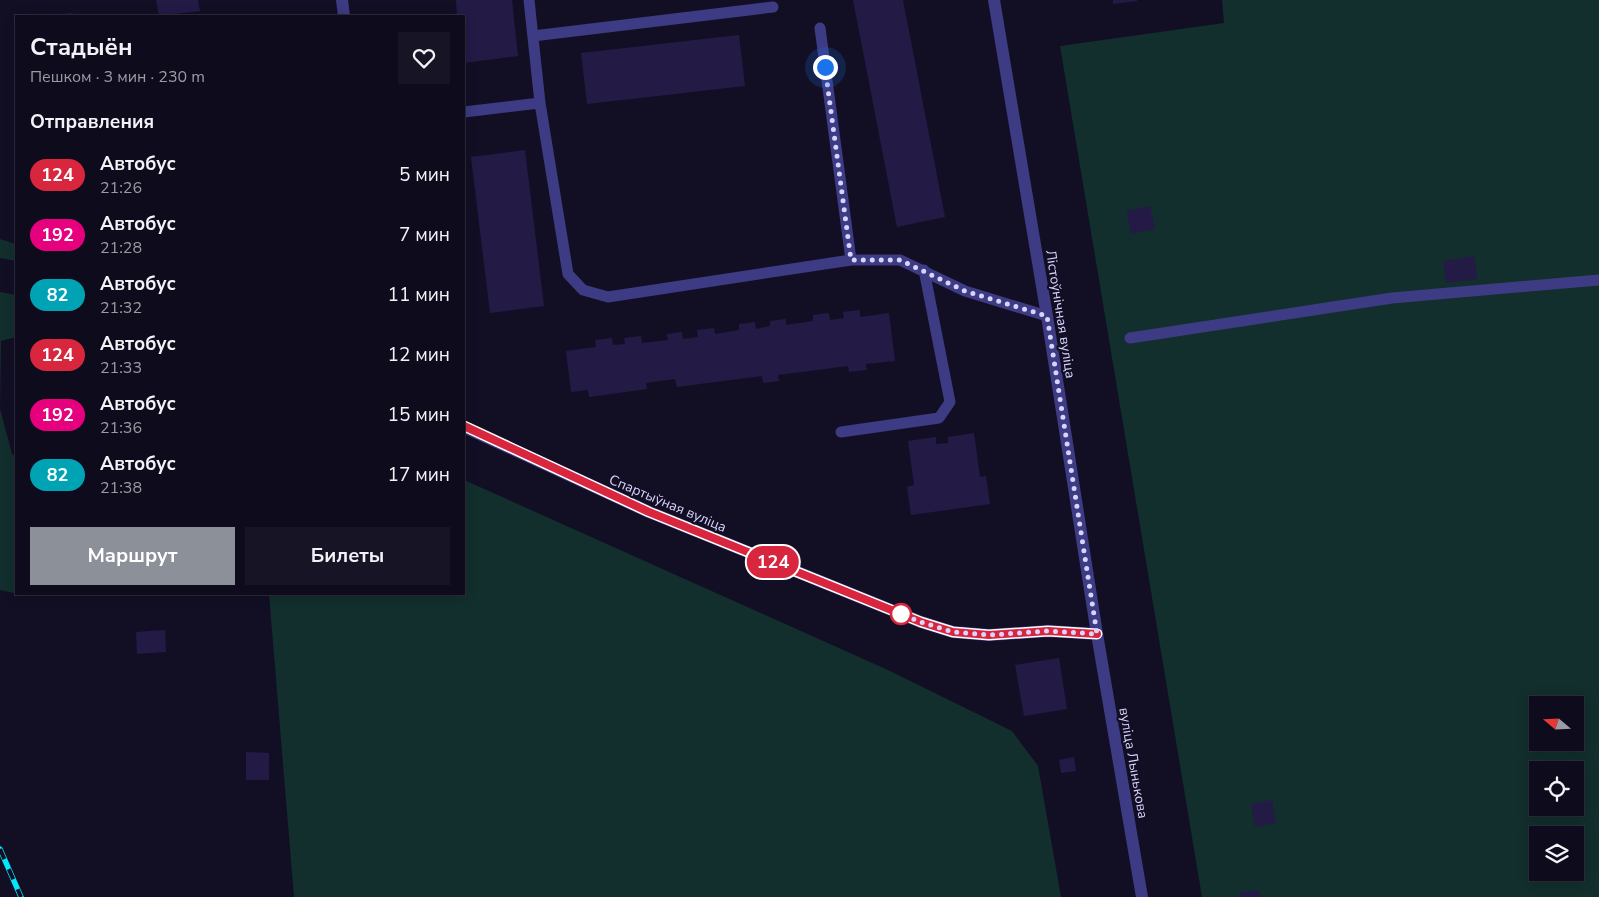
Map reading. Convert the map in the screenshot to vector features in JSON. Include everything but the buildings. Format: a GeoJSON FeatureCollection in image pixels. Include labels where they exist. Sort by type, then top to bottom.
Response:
{"type":"FeatureCollection","features":[{"type":"Feature","properties":{"kind":"street"},"geometry":{"type":"LineString","coordinates":[[342,0],[344,15]]}},
{"type":"Feature","properties":{"kind":"street","name":"Лістоўнічная вуліца"},"geometry":{"type":"LineString","coordinates":[[994,0],[1047,316],[1097,634]]}},
{"type":"Feature","properties":{"kind":"street","name":"Спартыўная вуліца"},"geometry":{"type":"LineString","coordinates":[[465,426],[649,512],[921,622],[953,632],[989,635],[1048,631],[1097,634]]}},
{"type":"Feature","properties":{"kind":"street","name":"вуліца Лынькова"},"geometry":{"type":"LineString","coordinates":[[1097,634],[1142,897]]}},
{"type":"Feature","properties":{"kind":"lane"},"geometry":{"type":"LineString","coordinates":[[529,0],[540,103],[568,274],[583,290],[608,297],[851,260],[900,260],[965,291],[1047,316]]}},
{"type":"Feature","properties":{"kind":"lane"},"geometry":{"type":"LineString","coordinates":[[533,36],[773,7]]}},
{"type":"Feature","properties":{"kind":"lane"},"geometry":{"type":"LineString","coordinates":[[820,28],[851,260]]}},
{"type":"Feature","properties":{"kind":"lane"},"geometry":{"type":"LineString","coordinates":[[465,112],[540,103]]}},
{"type":"Feature","properties":{"kind":"lane"},"geometry":{"type":"LineString","coordinates":[[841,432],[939,418],[950,402],[924,270]]}},
{"type":"Feature","properties":{"kind":"lane"},"geometry":{"type":"LineString","coordinates":[[1130,338],[1392,298],[1599,280]]}},
{"type":"Feature","properties":{"kind":"green space"},"geometry":{"type":"Polygon","coordinates":[[[1222,0],[1599,0],[1599,897],[1202,897],[1060,46],[1224,23],[1222,0]]]}},
{"type":"Feature","properties":{"kind":"green space"},"geometry":{"type":"Polygon","coordinates":[[[0,239],[15,244],[15,261],[0,258],[0,239]]]}},
{"type":"Feature","properties":{"kind":"green space"},"geometry":{"type":"Polygon","coordinates":[[[0,292],[15,295],[15,337],[1,341],[0,407],[0,292]]]}},
{"type":"Feature","properties":{"kind":"green space"},"geometry":{"type":"Polygon","coordinates":[[[0,409],[12,454],[15,456],[15,592],[0,590],[0,409]]]}},
{"type":"Feature","properties":{"kind":"green space"},"geometry":{"type":"Polygon","coordinates":[[[465,480],[890,671],[1012,731],[1038,766],[1061,897],[294,897],[269,595],[465,595],[465,480]]]}},
{"type":"Feature","properties":{"kind":"railway"},"geometry":{"type":"LineString","coordinates":[[0,849],[21,897]]}},
{"type":"Feature","properties":{"kind":"bus line","name":"124"},"geometry":{"type":"LineString","coordinates":[[465,426],[649,512],[921,622],[953,632],[989,635],[1048,631],[1097,634]]}},
{"type":"Feature","properties":{"kind":"route"},"geometry":{"type":"LineString","coordinates":[[825,67],[851,260],[900,260],[965,291],[1047,316],[1097,634],[1048,631],[989,635],[953,632],[901,614]]}}]}
